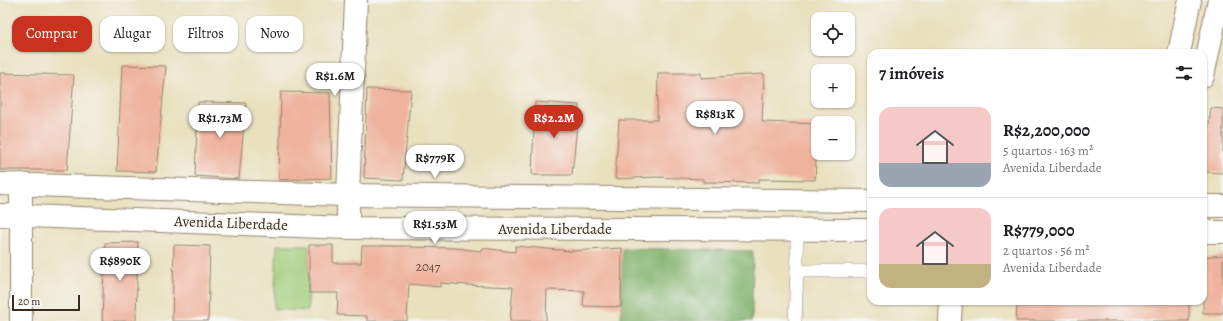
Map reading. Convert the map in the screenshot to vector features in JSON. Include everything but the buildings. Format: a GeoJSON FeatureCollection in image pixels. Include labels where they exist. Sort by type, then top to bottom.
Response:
{"type":"FeatureCollection","features":[{"type":"Feature","properties":{"kind":"main road"},"geometry":{"type":"LineString","coordinates":[[348,228],[356,0]]}},
{"type":"Feature","properties":{"kind":"main road"},"geometry":{"type":"LineString","coordinates":[[1180,49],[1190,0]]}},
{"type":"Feature","properties":{"kind":"main road"},"geometry":{"type":"LineString","coordinates":[[1207,57],[1219,0]]}},
{"type":"Feature","properties":{"kind":"main road","name":"Avenida Liberdade"},"geometry":{"type":"LineString","coordinates":[[0,184],[348,195],[867,201]]}},
{"type":"Feature","properties":{"kind":"main road"},"geometry":{"type":"LineString","coordinates":[[21,184],[10,215],[21,321]]}},
{"type":"Feature","properties":{"kind":"main road"},"geometry":{"type":"LineString","coordinates":[[1207,206],[1223,206]]}},
{"type":"Feature","properties":{"kind":"main road","name":"Avenida Liberdade"},"geometry":{"type":"LineString","coordinates":[[10,215],[348,228],[867,230]]}},
{"type":"Feature","properties":{"kind":"main road"},"geometry":{"type":"LineString","coordinates":[[1207,232],[1223,232]]}},
{"type":"Feature","properties":{"kind":"main road"},"geometry":{"type":"LineString","coordinates":[[950,321],[951,305]]}},
{"type":"Feature","properties":{"kind":"lane"},"geometry":{"type":"LineString","coordinates":[[795,321],[797,230]]}},
{"type":"Feature","properties":{"kind":"lane"},"geometry":{"type":"LineString","coordinates":[[797,271],[867,271]]}},
{"type":"Feature","properties":{"kind":"green space"},"geometry":{"type":"Polygon","coordinates":[[[277,245],[309,245],[308,311],[274,309],[277,245]]]}},
{"type":"Feature","properties":{"kind":"green space"},"geometry":{"type":"Polygon","coordinates":[[[622,248],[753,251],[752,321],[621,321],[622,248]]]}}]}
